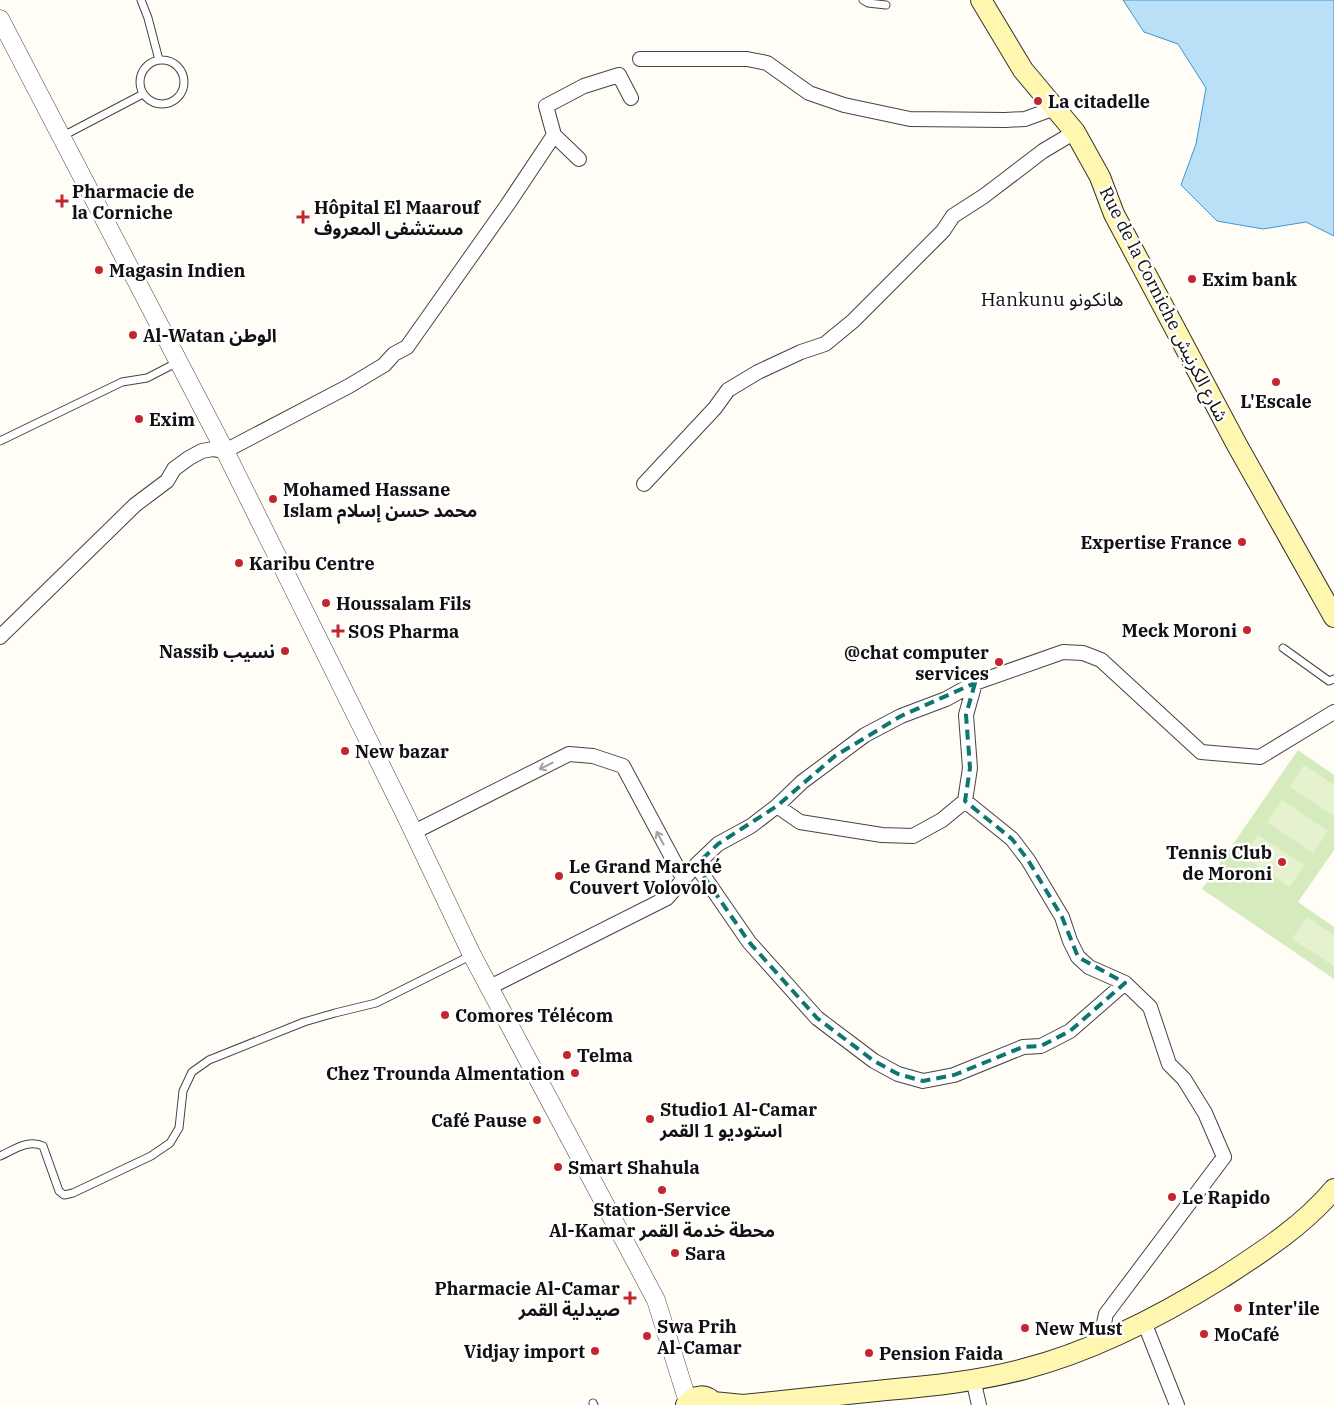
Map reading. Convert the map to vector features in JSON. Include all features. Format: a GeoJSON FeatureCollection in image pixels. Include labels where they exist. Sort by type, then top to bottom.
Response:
{"type":"FeatureCollection","features":[{"type":"Feature","properties":{"kind":"main road","name":"Rue de la Corniche شارع الكرنيش"},"geometry":{"type":"LineString","coordinates":[[981,0],[1023,70],[1075,132],[1100,177],[1114,214],[1237,445],[1334,617]]}},
{"type":"Feature","properties":{"kind":"main road"},"geometry":{"type":"LineString","coordinates":[[701,1402],[743,1405],[936,1385],[1023,1370],[1061,1358],[1144,1322],[1202,1290],[1258,1255],[1332,1197]]}},
{"type":"Feature","properties":{"kind":"street"},"geometry":{"type":"LineString","coordinates":[[0,19],[225,451],[414,832],[472,955],[656,1300],[678,1368],[701,1402]]}},
{"type":"Feature","properties":{"kind":"street"},"geometry":{"type":"LineString","coordinates":[[640,59],[747,60],[766,63],[809,93],[844,105],[910,119],[1025,119],[1055,108]]}},
{"type":"Feature","properties":{"kind":"street"},"geometry":{"type":"LineString","coordinates":[[580,159],[554,135],[546,106],[584,86],[619,76],[631,98]]}},
{"type":"Feature","properties":{"kind":"street"},"geometry":{"type":"LineString","coordinates":[[644,484],[715,408],[728,390],[758,372],[801,352],[825,344],[853,321],[943,231],[953,216],[984,196],[1043,151],[1075,132]]}},
{"type":"Feature","properties":{"kind":"street"},"geometry":{"type":"LineString","coordinates":[[0,637],[135,505],[167,481],[174,470],[189,458],[202,451],[213,449],[225,451],[349,386],[384,364],[394,354],[407,348],[554,135]]}},
{"type":"Feature","properties":{"kind":"street"},"geometry":{"type":"LineString","coordinates":[[490,987],[667,898],[696,865],[718,844],[750,826],[778,806],[802,782],[865,735],[900,716],[946,699],[974,684],[1063,652],[1083,653],[1100,660],[1201,752],[1260,757],[1334,712]]}},
{"type":"Feature","properties":{"kind":"street"},"geometry":{"type":"LineString","coordinates":[[778,806],[800,822],[882,835],[913,836],[942,820],[964,801],[970,768],[966,715],[974,684]]}},
{"type":"Feature","properties":{"kind":"street"},"geometry":{"type":"LineString","coordinates":[[414,832],[569,754],[593,756],[623,766],[684,880]]}},
{"type":"Feature","properties":{"kind":"street"},"geometry":{"type":"LineString","coordinates":[[964,801],[1012,839],[1028,860],[1062,917],[1078,957],[1090,967],[1125,983],[1150,1007],[1169,1064],[1184,1079],[1205,1113],[1224,1157],[1106,1314],[1100,1342]]}},
{"type":"Feature","properties":{"kind":"street"},"geometry":{"type":"LineString","coordinates":[[696,865],[749,942],[818,1018],[890,1070],[923,1082],[954,1075],[1023,1048],[1041,1046],[1070,1031],[1125,983]]}},
{"type":"Feature","properties":{"kind":"street"},"geometry":{"type":"LineString","coordinates":[[1144,1322],[1177,1405]]}},
{"type":"Feature","properties":{"kind":"street"},"geometry":{"type":"LineString","coordinates":[[973,1379],[979,1405]]}},
{"type":"Feature","properties":{"kind":"lane"},"geometry":{"type":"LineString","coordinates":[[141,0],[148,18],[159,60]]}},
{"type":"Feature","properties":{"kind":"lane"},"geometry":{"type":"LineString","coordinates":[[863,0],[868,3],[886,5]]}},
{"type":"Feature","properties":{"kind":"lane"},"geometry":{"type":"LineString","coordinates":[[159,60],[166,61],[179,68],[183,74],[183,89],[175,100],[161,105],[154,103],[142,94],[140,87],[142,72],[152,62],[159,60]]}},
{"type":"Feature","properties":{"kind":"lane"},"geometry":{"type":"LineString","coordinates":[[61,138],[142,94]]}},
{"type":"Feature","properties":{"kind":"lane"},"geometry":{"type":"LineString","coordinates":[[0,441],[122,382],[147,378],[178,362]]}},
{"type":"Feature","properties":{"kind":"lane"},"geometry":{"type":"LineString","coordinates":[[1283,648],[1329,682],[1334,679]]}},
{"type":"Feature","properties":{"kind":"lane"},"geometry":{"type":"LineString","coordinates":[[0,1156],[26,1144],[32,1143],[43,1146],[59,1191],[64,1195],[73,1193],[151,1156],[170,1143],[179,1128],[183,1091],[192,1072],[209,1060],[304,1022],[376,1002],[472,955]]}},
{"type":"Feature","properties":{"kind":"highlighted area"},"geometry":{"type":"Polygon","coordinates":[[[975,683],[966,715],[970,768],[965,801],[1012,839],[1028,860],[1062,917],[1078,957],[1125,983],[1070,1031],[1041,1046],[1023,1047],[954,1075],[923,1081],[898,1074],[874,1061],[817,1018],[749,942],[696,865],[718,844],[777,806],[835,756],[901,716],[975,683]]]}},
{"type":"Feature","properties":{"kind":"green space"},"geometry":{"type":"Polygon","coordinates":[[[1298,750],[1334,775],[1334,850],[1298,902],[1334,927],[1334,979],[1202,889],[1298,750]]]}},
{"type":"Feature","properties":{"kind":"green space"},"geometry":{"type":"Polygon","coordinates":[[[1304,765],[1334,785],[1334,816],[1290,787],[1304,765]]]}},
{"type":"Feature","properties":{"kind":"green space"},"geometry":{"type":"Polygon","coordinates":[[[1282,800],[1328,831],[1313,853],[1267,822],[1282,800]]]}},
{"type":"Feature","properties":{"kind":"green space"},"geometry":{"type":"Polygon","coordinates":[[[1258,835],[1304,865],[1290,887],[1243,856],[1258,835]]]}},
{"type":"Feature","properties":{"kind":"green space"},"geometry":{"type":"Polygon","coordinates":[[[1307,917],[1334,935],[1334,966],[1292,939],[1307,917]]]}},
{"type":"Feature","properties":{"kind":"water"},"geometry":{"type":"Polygon","coordinates":[[[1123,0],[1334,0],[1334,236],[1306,222],[1263,229],[1217,221],[1181,185],[1196,144],[1206,88],[1178,44],[1144,32],[1123,0]]]}},
{"type":"Feature","properties":{"kind":"place","name":"La citadelle"},"geometry":{"type":"Point","coordinates":[1038,101]}},
{"type":"Feature","properties":{"kind":"place","name":"Pharmacie de la Corniche"},"geometry":{"type":"Point","coordinates":[62,201]}},
{"type":"Feature","properties":{"kind":"place","name":"Hôpital El Maarouf مستشفى المعروف"},"geometry":{"type":"Point","coordinates":[303,217]}},
{"type":"Feature","properties":{"kind":"place","name":"Magasin Indien"},"geometry":{"type":"Point","coordinates":[99,270]}},
{"type":"Feature","properties":{"kind":"place","name":"Exim bank"},"geometry":{"type":"Point","coordinates":[1192,279]}},
{"type":"Feature","properties":{"kind":"place","name":"Al-Watan الوطن"},"geometry":{"type":"Point","coordinates":[133,335]}},
{"type":"Feature","properties":{"kind":"place","name":"L'Escale"},"geometry":{"type":"Point","coordinates":[1276,382]}},
{"type":"Feature","properties":{"kind":"place","name":"Exim"},"geometry":{"type":"Point","coordinates":[139,419]}},
{"type":"Feature","properties":{"kind":"place","name":"Mohamed Hassane Islam محمد حسن إسلام"},"geometry":{"type":"Point","coordinates":[273,499]}},
{"type":"Feature","properties":{"kind":"place","name":"Expertise France"},"geometry":{"type":"Point","coordinates":[1242,542]}},
{"type":"Feature","properties":{"kind":"place","name":"Karibu Centre"},"geometry":{"type":"Point","coordinates":[239,563]}},
{"type":"Feature","properties":{"kind":"place","name":"Houssalam Fils"},"geometry":{"type":"Point","coordinates":[326,603]}},
{"type":"Feature","properties":{"kind":"place","name":"Meck Moroni"},"geometry":{"type":"Point","coordinates":[1247,630]}},
{"type":"Feature","properties":{"kind":"place","name":"SOS Pharma"},"geometry":{"type":"Point","coordinates":[338,631]}},
{"type":"Feature","properties":{"kind":"place","name":"Nassib نسيب"},"geometry":{"type":"Point","coordinates":[285,651]}},
{"type":"Feature","properties":{"kind":"place","name":"@chat computer services"},"geometry":{"type":"Point","coordinates":[999,662]}},
{"type":"Feature","properties":{"kind":"place","name":"New bazar"},"geometry":{"type":"Point","coordinates":[345,751]}},
{"type":"Feature","properties":{"kind":"place","name":"Tennis Club de Moroni"},"geometry":{"type":"Point","coordinates":[1282,862]}},
{"type":"Feature","properties":{"kind":"place","name":"Le Grand Marché Couvert Volovolo"},"geometry":{"type":"Point","coordinates":[559,876]}},
{"type":"Feature","properties":{"kind":"place","name":"Comores Télécom"},"geometry":{"type":"Point","coordinates":[445,1015]}},
{"type":"Feature","properties":{"kind":"place","name":"Telma"},"geometry":{"type":"Point","coordinates":[567,1055]}},
{"type":"Feature","properties":{"kind":"place","name":"Chez Trounda Almentation"},"geometry":{"type":"Point","coordinates":[575,1073]}},
{"type":"Feature","properties":{"kind":"place","name":"Studio1 Al-Camar استوديو 1 القمر"},"geometry":{"type":"Point","coordinates":[650,1119]}},
{"type":"Feature","properties":{"kind":"place","name":"Café Pause"},"geometry":{"type":"Point","coordinates":[537,1120]}},
{"type":"Feature","properties":{"kind":"place","name":"Smart Shahula"},"geometry":{"type":"Point","coordinates":[558,1167]}},
{"type":"Feature","properties":{"kind":"place","name":"Station-Service Al-Kamar محطة خدمة القمر"},"geometry":{"type":"Point","coordinates":[662,1190]}},
{"type":"Feature","properties":{"kind":"place","name":"Le Rapido"},"geometry":{"type":"Point","coordinates":[1172,1197]}},
{"type":"Feature","properties":{"kind":"place","name":"Sara"},"geometry":{"type":"Point","coordinates":[675,1253]}},
{"type":"Feature","properties":{"kind":"place","name":"Pharmacie Al-Camar صيدلية القمر"},"geometry":{"type":"Point","coordinates":[630,1298]}},
{"type":"Feature","properties":{"kind":"place","name":"Inter'ile"},"geometry":{"type":"Point","coordinates":[1238,1308]}},
{"type":"Feature","properties":{"kind":"place","name":"New Must"},"geometry":{"type":"Point","coordinates":[1025,1328]}},
{"type":"Feature","properties":{"kind":"place","name":"MoCafé"},"geometry":{"type":"Point","coordinates":[1204,1334]}},
{"type":"Feature","properties":{"kind":"place","name":"Swa Prih Al-Camar"},"geometry":{"type":"Point","coordinates":[647,1336]}},
{"type":"Feature","properties":{"kind":"place","name":"Vidjay import"},"geometry":{"type":"Point","coordinates":[595,1351]}},
{"type":"Feature","properties":{"kind":"place","name":"Pension Faida"},"geometry":{"type":"Point","coordinates":[869,1353]}},
{"type":"Feature","properties":{"kind":"district","name":"Hankunu هانكونو"},"geometry":{"type":"Point","coordinates":[1052,299]}}]}
